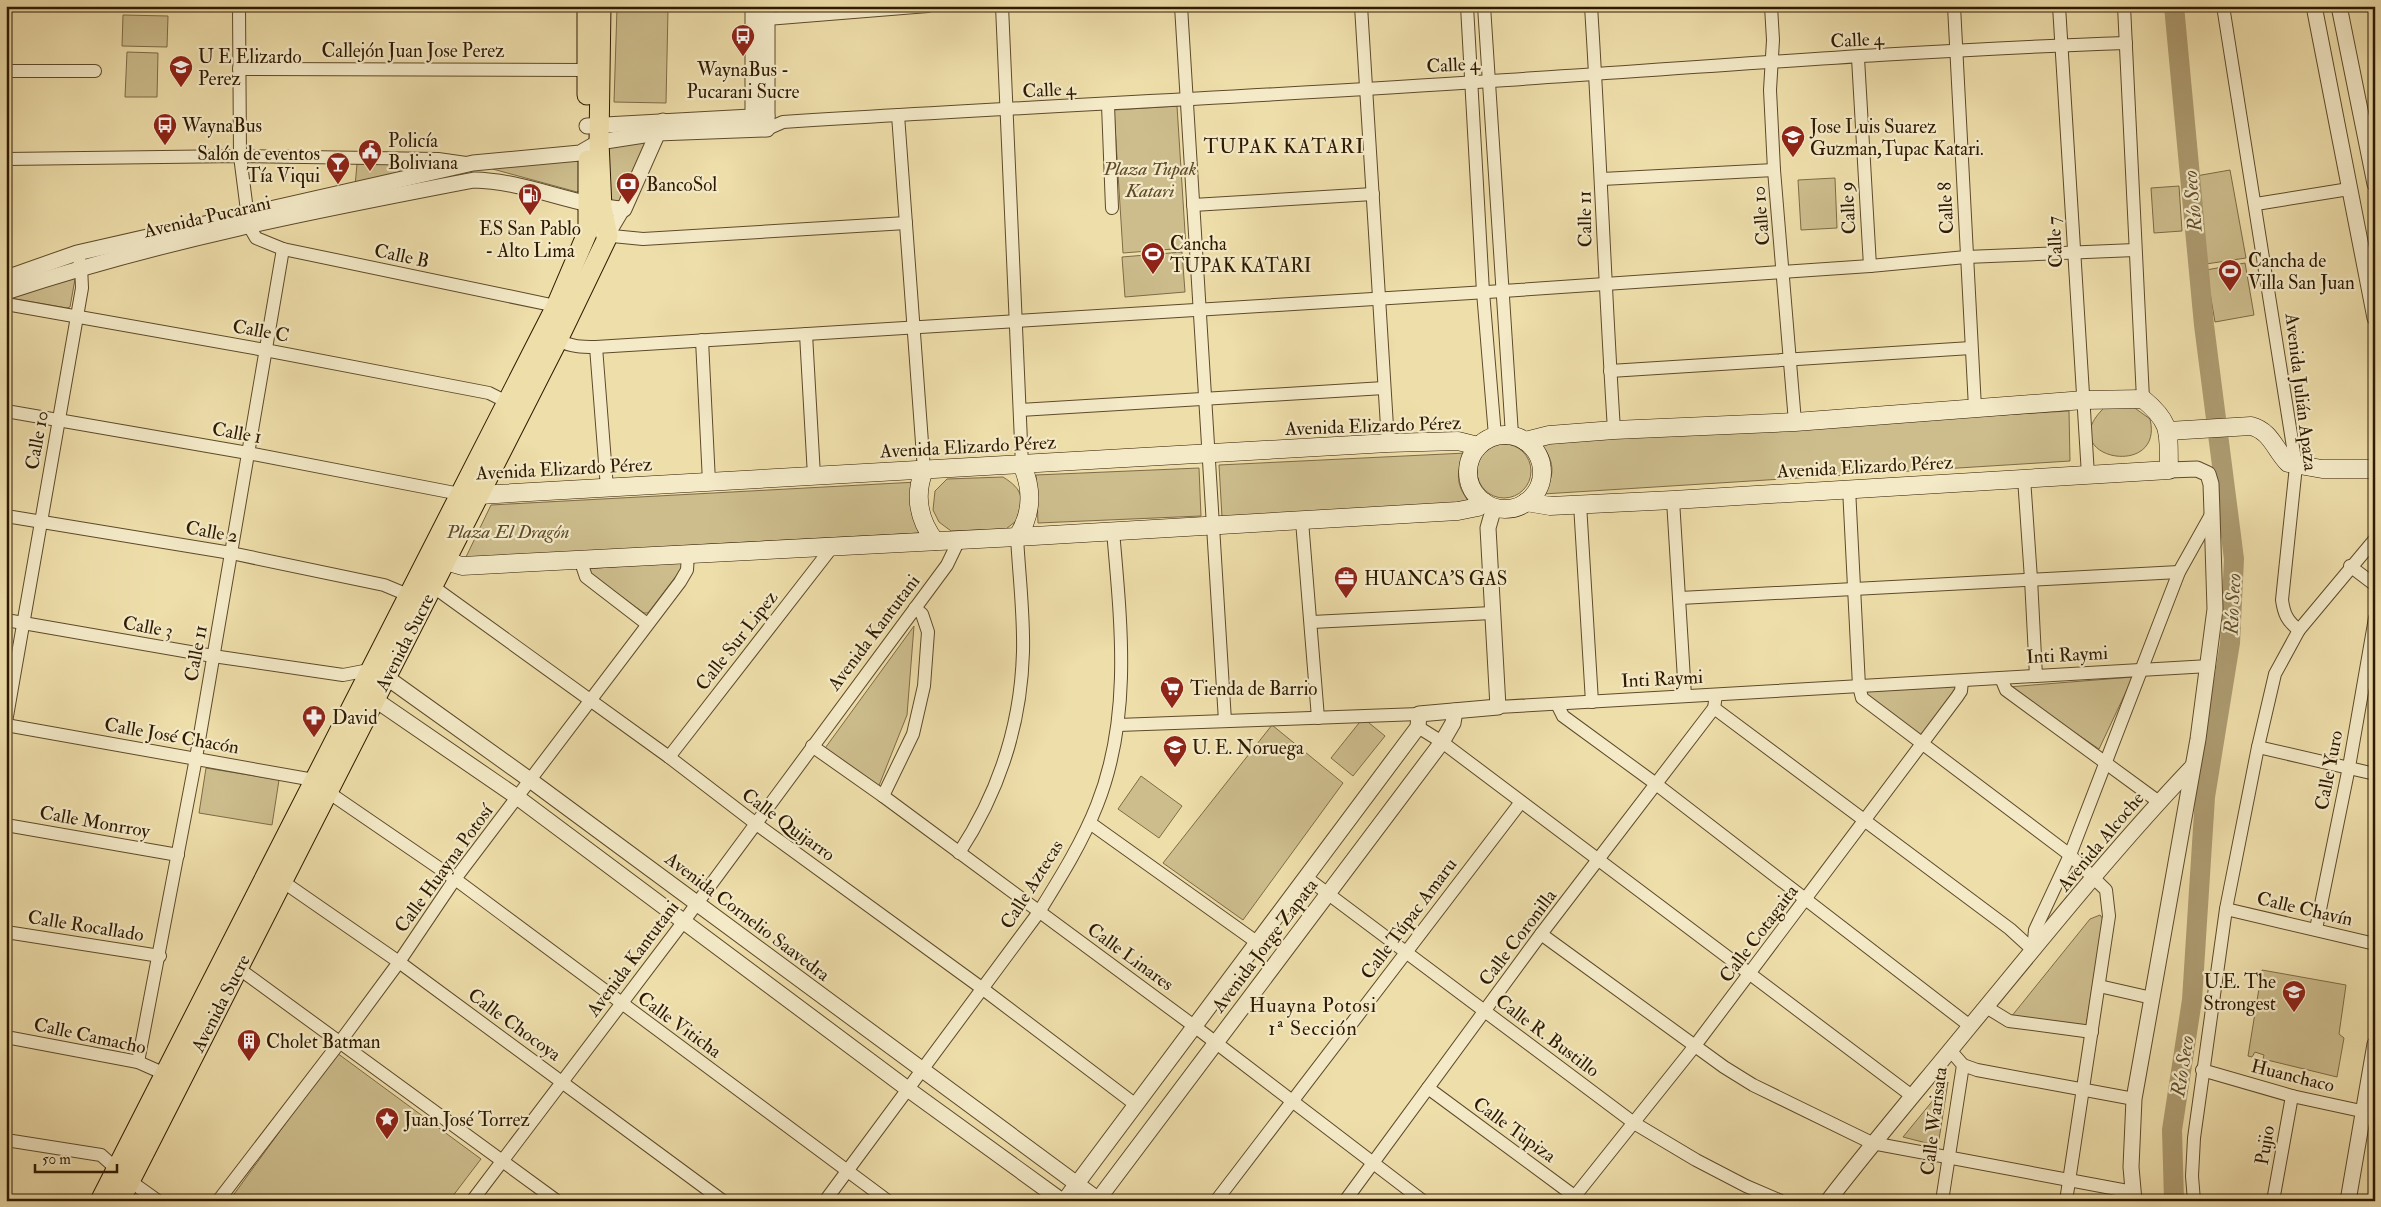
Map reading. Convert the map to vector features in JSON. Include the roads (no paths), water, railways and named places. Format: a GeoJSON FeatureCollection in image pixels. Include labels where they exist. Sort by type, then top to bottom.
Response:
{"type":"FeatureCollection","features":[{"type":"Feature","properties":{"kind":"main road"},"geometry":{"type":"LineString","coordinates":[[587,6],[587,70],[593,136],[595,207],[588,231]]}},
{"type":"Feature","properties":{"kind":"main road"},"geometry":{"type":"LineString","coordinates":[[593,136],[601,6]]}},
{"type":"Feature","properties":{"kind":"main road"},"geometry":{"type":"LineString","coordinates":[[595,207],[608,236]]}},
{"type":"Feature","properties":{"kind":"main road","name":"Avenida Sucre"},"geometry":{"type":"LineString","coordinates":[[123,1175],[165,1074],[321,786],[425,581],[436,558],[460,494],[556,306],[588,231]]}},
{"type":"Feature","properties":{"kind":"main road","name":"Avenida Sucre"},"geometry":{"type":"LineString","coordinates":[[436,558],[479,495],[558,340],[608,236]]}},
{"type":"Feature","properties":{"kind":"main road"},"geometry":{"type":"LineString","coordinates":[[1489,505],[1470,486],[1468,472],[1470,458],[1478,446],[1511,437],[1614,430],[1795,422],[2084,400],[2143,399],[2161,414],[2168,431],[2169,470]]}},
{"type":"Feature","properties":{"kind":"main road"},"geometry":{"type":"LineString","coordinates":[[2168,431],[2251,426],[2261,428],[2267,433],[2282,457],[2288,463],[2296,466],[2322,469],[2375,469]]}},
{"type":"Feature","properties":{"kind":"main road"},"geometry":{"type":"LineString","coordinates":[[436,558],[462,566],[1302,521],[1458,511],[1489,505],[1514,507],[1526,502],[1536,492],[1542,471],[1539,457],[1511,437]]}},
{"type":"Feature","properties":{"kind":"main road","name":"Avenida Elizardo Pérez"},"geometry":{"type":"LineString","coordinates":[[460,494],[479,495],[1388,444],[1458,441],[1478,446]]}},
{"type":"Feature","properties":{"kind":"main road"},"geometry":{"type":"LineString","coordinates":[[1017,537],[1024,524],[1030,502],[1028,479],[1022,465]]}},
{"type":"Feature","properties":{"kind":"main road"},"geometry":{"type":"LineString","coordinates":[[924,470],[919,486],[918,503],[925,526],[935,541]]}},
{"type":"Feature","properties":{"kind":"main road","name":"Avenida Elizardo Pérez"},"geometry":{"type":"LineString","coordinates":[[1526,502],[1550,506],[1673,500],[2169,470]]}},
{"type":"Feature","properties":{"kind":"main road","name":"Avenida Sucre"},"geometry":{"type":"LineString","coordinates":[[378,673],[408,595],[425,581]]}},
{"type":"Feature","properties":{"kind":"main road","name":"Avenida Sucre"},"geometry":{"type":"LineString","coordinates":[[123,1175],[238,968],[282,881],[321,786]]}},
{"type":"Feature","properties":{"kind":"main road"},"geometry":{"type":"LineString","coordinates":[[100,1201],[123,1175]]}},
{"type":"Feature","properties":{"kind":"main road"},"geometry":{"type":"LineString","coordinates":[[120,1201],[123,1175]]}},
{"type":"Feature","properties":{"kind":"street"},"geometry":{"type":"LineString","coordinates":[[239,6],[240,156],[248,220]]}},
{"type":"Feature","properties":{"kind":"street"},"geometry":{"type":"LineString","coordinates":[[753,6],[760,122]]}},
{"type":"Feature","properties":{"kind":"street"},"geometry":{"type":"LineString","coordinates":[[760,122],[767,12],[928,6]]}},
{"type":"Feature","properties":{"kind":"street"},"geometry":{"type":"LineString","coordinates":[[1002,6],[1022,465]]}},
{"type":"Feature","properties":{"kind":"street"},"geometry":{"type":"LineString","coordinates":[[1181,6],[1225,721]]}},
{"type":"Feature","properties":{"kind":"street"},"geometry":{"type":"LineString","coordinates":[[1361,6],[1388,444]]}},
{"type":"Feature","properties":{"kind":"street"},"geometry":{"type":"LineString","coordinates":[[1467,6],[1484,292],[1511,437]]}},
{"type":"Feature","properties":{"kind":"street"},"geometry":{"type":"LineString","coordinates":[[1484,6],[1511,437]]}},
{"type":"Feature","properties":{"kind":"street","name":"Calle 11"},"geometry":{"type":"LineString","coordinates":[[1590,6],[1602,179],[1604,283],[1614,430]]}},
{"type":"Feature","properties":{"kind":"street","name":"Calle 10"},"geometry":{"type":"LineString","coordinates":[[1771,6],[1770,90],[1774,170],[1795,422]]}},
{"type":"Feature","properties":{"kind":"street","name":"Calle 8"},"geometry":{"type":"LineString","coordinates":[[1954,6],[1975,408]]}},
{"type":"Feature","properties":{"kind":"street","name":"Calle 7"},"geometry":{"type":"LineString","coordinates":[[2059,6],[2088,475]]}},
{"type":"Feature","properties":{"kind":"street"},"geometry":{"type":"LineString","coordinates":[[2124,6],[2143,399]]}},
{"type":"Feature","properties":{"kind":"street","name":"Avenida Julián Apaza"},"geometry":{"type":"LineString","coordinates":[[2223,6],[2256,204],[2296,466],[2282,600],[2285,615],[2290,623],[2299,630]]}},
{"type":"Feature","properties":{"kind":"street"},"geometry":{"type":"LineString","coordinates":[[2314,6],[2375,318]]}},
{"type":"Feature","properties":{"kind":"street"},"geometry":{"type":"LineString","coordinates":[[2256,204],[2375,184],[2340,6]]}},
{"type":"Feature","properties":{"kind":"street","name":"Calle 4"},"geometry":{"type":"LineString","coordinates":[[760,122],[1108,105],[1771,62],[2126,43]]}},
{"type":"Feature","properties":{"kind":"street","name":"Calle 9"},"geometry":{"type":"LineString","coordinates":[[1858,58],[1870,266]]}},
{"type":"Feature","properties":{"kind":"street","name":"Callejón Juan Jose Perez"},"geometry":{"type":"LineString","coordinates":[[239,69],[587,70]]}},
{"type":"Feature","properties":{"kind":"street"},"geometry":{"type":"LineString","coordinates":[[6,71],[95,71]]}},
{"type":"Feature","properties":{"kind":"street"},"geometry":{"type":"LineString","coordinates":[[1108,105],[1112,208]]}},
{"type":"Feature","properties":{"kind":"street"},"geometry":{"type":"LineString","coordinates":[[898,115],[924,470]]}},
{"type":"Feature","properties":{"kind":"street","name":"Avenida Pucarani"},"geometry":{"type":"LineString","coordinates":[[6,278],[473,164],[580,153],[593,136],[660,127],[760,122]]}},
{"type":"Feature","properties":{"kind":"street"},"geometry":{"type":"LineString","coordinates":[[608,236],[624,209],[660,127]]}},
{"type":"Feature","properties":{"kind":"street"},"geometry":{"type":"LineString","coordinates":[[6,159],[240,156],[438,159],[473,164],[474,180]]}},
{"type":"Feature","properties":{"kind":"street"},"geometry":{"type":"LineString","coordinates":[[1602,179],[1774,170]]}},
{"type":"Feature","properties":{"kind":"street","name":"Avenida Pucarani"},"geometry":{"type":"LineString","coordinates":[[248,220],[474,180],[504,182],[595,207],[624,209]]}},
{"type":"Feature","properties":{"kind":"street"},"geometry":{"type":"LineString","coordinates":[[1193,205],[1372,194]]}},
{"type":"Feature","properties":{"kind":"street","name":"Calle B"},"geometry":{"type":"LineString","coordinates":[[248,220],[256,238],[283,249],[556,306]]}},
{"type":"Feature","properties":{"kind":"street"},"geometry":{"type":"LineString","coordinates":[[588,231],[608,236],[643,239],[906,223]]}},
{"type":"Feature","properties":{"kind":"street","name":"Calle 11"},"geometry":{"type":"LineString","coordinates":[[138,1062],[160,956],[196,758],[283,249]]}},
{"type":"Feature","properties":{"kind":"street"},"geometry":{"type":"LineString","coordinates":[[558,340],[566,345],[596,347],[1502,291],[1870,266],[1966,257],[2135,250]]}},
{"type":"Feature","properties":{"kind":"street","name":"Avenida Pucarani"},"geometry":{"type":"LineString","coordinates":[[6,292],[79,260]]}},
{"type":"Feature","properties":{"kind":"street","name":"Calle 10"},"geometry":{"type":"LineString","coordinates":[[6,724],[82,288],[79,260]]}},
{"type":"Feature","properties":{"kind":"street","name":"Calle C"},"geometry":{"type":"LineString","coordinates":[[6,304],[265,350],[489,393],[507,402]]}},
{"type":"Feature","properties":{"kind":"street"},"geometry":{"type":"LineString","coordinates":[[806,334],[814,476]]}},
{"type":"Feature","properties":{"kind":"street"},"geometry":{"type":"LineString","coordinates":[[702,340],[709,482]]}},
{"type":"Feature","properties":{"kind":"street"},"geometry":{"type":"LineString","coordinates":[[596,347],[607,488]]}},
{"type":"Feature","properties":{"kind":"street"},"geometry":{"type":"LineString","coordinates":[[1610,371],[1971,348]]}},
{"type":"Feature","properties":{"kind":"street"},"geometry":{"type":"LineString","coordinates":[[1020,410],[1384,388]]}},
{"type":"Feature","properties":{"kind":"street","name":"Calle 1"},"geometry":{"type":"LineString","coordinates":[[6,410],[248,453],[460,494]]}},
{"type":"Feature","properties":{"kind":"street"},"geometry":{"type":"LineString","coordinates":[[1541,934],[1694,1047],[1753,1085],[1872,1143],[1947,1159],[2069,1181],[2133,1197],[2131,1167],[2134,1099],[2209,666],[2215,609],[2211,484],[2208,474],[2197,469],[2169,470]]}},
{"type":"Feature","properties":{"kind":"street"},"geometry":{"type":"LineString","coordinates":[[2024,478],[2032,579],[2036,676]]}},
{"type":"Feature","properties":{"kind":"street"},"geometry":{"type":"LineString","coordinates":[[1848,488],[1859,686],[1862,698],[2070,855],[2106,890],[2110,916],[2066,1201]]}},
{"type":"Feature","properties":{"kind":"street"},"geometry":{"type":"LineString","coordinates":[[1673,500],[1685,696]]}},
{"type":"Feature","properties":{"kind":"street"},"geometry":{"type":"LineString","coordinates":[[1580,504],[1592,702]]}},
{"type":"Feature","properties":{"kind":"street"},"geometry":{"type":"LineString","coordinates":[[1489,505],[1488,528],[1498,707]]}},
{"type":"Feature","properties":{"kind":"street"},"geometry":{"type":"LineString","coordinates":[[2033,950],[2035,930],[2070,855],[2104,762],[2179,572],[2212,513]]}},
{"type":"Feature","properties":{"kind":"street","name":"Calle 2"},"geometry":{"type":"LineString","coordinates":[[6,516],[231,553],[384,584],[408,595]]}},
{"type":"Feature","properties":{"kind":"street"},"geometry":{"type":"LineString","coordinates":[[1302,521],[1312,622],[1318,718]]}},
{"type":"Feature","properties":{"kind":"street","name":"Calle Aztecas"},"geometry":{"type":"LineString","coordinates":[[825,1201],[1039,912],[1060,879],[1090,823],[1109,770],[1122,695],[1121,635],[1113,532]]}},
{"type":"Feature","properties":{"kind":"street"},"geometry":{"type":"LineString","coordinates":[[959,853],[994,790],[1005,760],[1019,703],[1023,650],[1017,537]]}},
{"type":"Feature","properties":{"kind":"street"},"geometry":{"type":"LineString","coordinates":[[2194,1201],[2192,1176],[2194,1138],[2226,909],[2258,747],[2275,674],[2299,630],[2350,566],[2375,539]]}},
{"type":"Feature","properties":{"kind":"street","name":"Avenida Kantutani"},"geometry":{"type":"LineString","coordinates":[[472,1201],[561,1081],[697,904],[947,565],[959,540]]}},
{"type":"Feature","properties":{"kind":"street","name":"Calle Sur Lipez"},"geometry":{"type":"LineString","coordinates":[[669,757],[833,546]]}},
{"type":"Feature","properties":{"kind":"street","name":"Calle Huayna Potosí"},"geometry":{"type":"LineString","coordinates":[[218,1201],[340,1042],[399,962],[455,880],[680,582],[687,570],[688,554]]}},
{"type":"Feature","properties":{"kind":"street"},"geometry":{"type":"LineString","coordinates":[[580,559],[586,577],[647,624]]}},
{"type":"Feature","properties":{"kind":"street"},"geometry":{"type":"LineString","coordinates":[[2350,566],[2375,585]]}},
{"type":"Feature","properties":{"kind":"street"},"geometry":{"type":"LineString","coordinates":[[1680,598],[2179,572]]}},
{"type":"Feature","properties":{"kind":"street","name":"Calle Quijarro"},"geometry":{"type":"LineString","coordinates":[[425,581],[669,757],[755,823],[983,989],[1136,1105]]}},
{"type":"Feature","properties":{"kind":"street"},"geometry":{"type":"LineString","coordinates":[[883,796],[913,734],[924,686],[928,632],[922,614],[915,608]]}},
{"type":"Feature","properties":{"kind":"street"},"geometry":{"type":"LineString","coordinates":[[1312,622],[1492,613]]}},
{"type":"Feature","properties":{"kind":"street","name":"Calle Yuro"},"geometry":{"type":"LineString","coordinates":[[2316,929],[2349,767],[2375,618]]}},
{"type":"Feature","properties":{"kind":"street","name":"Calle 3"},"geometry":{"type":"LineString","coordinates":[[6,620],[213,656],[343,675],[378,673]]}},
{"type":"Feature","properties":{"kind":"street","name":"Inti Raymi"},"geometry":{"type":"LineString","coordinates":[[1118,725],[1318,718],[1418,720],[1455,710],[1498,707],[2209,666]]}},
{"type":"Feature","properties":{"kind":"street","name":"Avenida Cornelio Saavedra"},"geometry":{"type":"LineString","coordinates":[[378,673],[530,780],[1098,1200]]}},
{"type":"Feature","properties":{"kind":"street"},"geometry":{"type":"LineString","coordinates":[[343,675],[517,797],[909,1090],[1063,1201]]}},
{"type":"Feature","properties":{"kind":"street"},"geometry":{"type":"LineString","coordinates":[[2002,678],[2006,690],[2159,802]]}},
{"type":"Feature","properties":{"kind":"street","name":"Calle Cotagaita"},"geometry":{"type":"LineString","coordinates":[[1576,1199],[1750,974],[1923,745],[1961,691],[1962,681]]}},
{"type":"Feature","properties":{"kind":"street","name":"Calle Coronilla"},"geometry":{"type":"LineString","coordinates":[[1345,1201],[1541,934],[1714,708],[1716,694]]}},
{"type":"Feature","properties":{"kind":"street"},"geometry":{"type":"LineString","coordinates":[[1557,704],[1563,716],[1807,899],[1970,1026]]}},
{"type":"Feature","properties":{"kind":"street"},"geometry":{"type":"LineString","coordinates":[[1714,708],[2010,929],[2033,950]]}},
{"type":"Feature","properties":{"kind":"street","name":"Avenida Jorge Zapata"},"geometry":{"type":"LineString","coordinates":[[1098,1200],[1442,742],[1454,723],[1455,710]]}},
{"type":"Feature","properties":{"kind":"street"},"geometry":{"type":"LineString","coordinates":[[1418,720],[1442,742],[1912,1096]]}},
{"type":"Feature","properties":{"kind":"street","name":"Avenida Jorge Zapata"},"geometry":{"type":"LineString","coordinates":[[1063,1201],[1307,878],[1418,720]]}},
{"type":"Feature","properties":{"kind":"street","name":"Calle José Chacón"},"geometry":{"type":"LineString","coordinates":[[6,724],[196,758],[321,786]]}},
{"type":"Feature","properties":{"kind":"street","name":"Calle Linares"},"geometry":{"type":"LineString","coordinates":[[812,746],[883,796],[1194,1026],[1423,1201]]}},
{"type":"Feature","properties":{"kind":"street"},"geometry":{"type":"LineString","coordinates":[[2258,747],[2375,774]]}},
{"type":"Feature","properties":{"kind":"street","name":"Avenida Alcoche"},"geometry":{"type":"LineString","coordinates":[[1828,1201],[1872,1143],[2033,950],[2159,802],[2192,767]]}},
{"type":"Feature","properties":{"kind":"street","name":"Calle Viticha"},"geometry":{"type":"LineString","coordinates":[[321,786],[455,880],[888,1201]]}},
{"type":"Feature","properties":{"kind":"street","name":"Calle Túpac Amaru"},"geometry":{"type":"LineString","coordinates":[[1216,1201],[1521,802]]}},
{"type":"Feature","properties":{"kind":"street"},"geometry":{"type":"LineString","coordinates":[[1090,823],[1258,943]]}},
{"type":"Feature","properties":{"kind":"street","name":"Calle Monrroy"},"geometry":{"type":"LineString","coordinates":[[6,825],[178,854]]}},
{"type":"Feature","properties":{"kind":"street","name":"Calle R. Bustillo"},"geometry":{"type":"LineString","coordinates":[[1307,878],[1634,1122],[1696,1160],[1746,1186],[1782,1201]]}},
{"type":"Feature","properties":{"kind":"street","name":"Calle Chocoya"},"geometry":{"type":"LineString","coordinates":[[282,881],[399,962],[723,1201]]}},
{"type":"Feature","properties":{"kind":"street","name":"Calle Chavín"},"geometry":{"type":"LineString","coordinates":[[2226,909],[2375,944]]}},
{"type":"Feature","properties":{"kind":"street","name":"Calle Rocallado"},"geometry":{"type":"LineString","coordinates":[[6,932],[160,956]]}},
{"type":"Feature","properties":{"kind":"street"},"geometry":{"type":"LineString","coordinates":[[238,968],[557,1201]]}},
{"type":"Feature","properties":{"kind":"street"},"geometry":{"type":"LineString","coordinates":[[2098,986],[2152,998]]}},
{"type":"Feature","properties":{"kind":"street"},"geometry":{"type":"LineString","coordinates":[[1986,1007],[2009,1022],[2092,1032]]}},
{"type":"Feature","properties":{"kind":"street","name":"Calle Camacho"},"geometry":{"type":"LineString","coordinates":[[6,1037],[138,1062],[165,1074]]}},
{"type":"Feature","properties":{"kind":"street"},"geometry":{"type":"LineString","coordinates":[[2348,1201],[2368,1113],[2375,1044]]}},
{"type":"Feature","properties":{"kind":"street","name":"Calle Warisata"},"geometry":{"type":"LineString","coordinates":[[1942,1201],[1963,1065],[1950,1050]]}},
{"type":"Feature","properties":{"kind":"street"},"geometry":{"type":"LineString","coordinates":[[1963,1065],[1977,1070],[2134,1099]]}},
{"type":"Feature","properties":{"kind":"street","name":"Huanchaco"},"geometry":{"type":"LineString","coordinates":[[2202,1070],[2292,1096],[2368,1113]]}},
{"type":"Feature","properties":{"kind":"street","name":"Calle Tupiza"},"geometry":{"type":"LineString","coordinates":[[1428,1088],[1576,1199]]}},
{"type":"Feature","properties":{"kind":"street","name":"Pujio"},"geometry":{"type":"LineString","coordinates":[[2273,1201],[2292,1096]]}},
{"type":"Feature","properties":{"kind":"street"},"geometry":{"type":"LineString","coordinates":[[6,1140],[101,1155],[123,1175],[158,1201]]}},
{"type":"Feature","properties":{"kind":"waterway","name":"Río Seco"},"geometry":{"type":"LineString","coordinates":[[2174,6],[2204,325],[2234,559],[2230,643],[2205,797],[2192,1000],[2172,1130],[2174,1201]]}},
{"type":"Feature","properties":{"kind":"place","name":"WaynaBus - Pucarani Sucre"},"geometry":{"type":"Point","coordinates":[743,57]}},
{"type":"Feature","properties":{"kind":"place","name":"U E Elizardo Perez"},"geometry":{"type":"Point","coordinates":[181,88]}},
{"type":"Feature","properties":{"kind":"place","name":"WaynaBus"},"geometry":{"type":"Point","coordinates":[165,146]}},
{"type":"Feature","properties":{"kind":"place","name":"Jose Luis Suarez Guzman,Tupac Katari."},"geometry":{"type":"Point","coordinates":[1793,158]}},
{"type":"Feature","properties":{"kind":"place","name":"Policía Boliviana"},"geometry":{"type":"Point","coordinates":[370,172]}},
{"type":"Feature","properties":{"kind":"place","name":"Salón de eventos Tía Viqui"},"geometry":{"type":"Point","coordinates":[338,185]}},
{"type":"Feature","properties":{"kind":"place","name":"BancoSol"},"geometry":{"type":"Point","coordinates":[628,205]}},
{"type":"Feature","properties":{"kind":"place","name":"ES San Pablo - Alto Lima"},"geometry":{"type":"Point","coordinates":[530,216]}},
{"type":"Feature","properties":{"kind":"place","name":"Cancha TUPAK KATARI"},"geometry":{"type":"Point","coordinates":[1153,275]}},
{"type":"Feature","properties":{"kind":"place","name":"Cancha de Villa San Juan"},"geometry":{"type":"Point","coordinates":[2230,292]}},
{"type":"Feature","properties":{"kind":"place","name":"HUANCA'S GAS"},"geometry":{"type":"Point","coordinates":[1346,599]}},
{"type":"Feature","properties":{"kind":"place","name":"Tienda de Barrio"},"geometry":{"type":"Point","coordinates":[1172,709]}},
{"type":"Feature","properties":{"kind":"place","name":"David"},"geometry":{"type":"Point","coordinates":[314,738]}},
{"type":"Feature","properties":{"kind":"place","name":"U. E. Noruega"},"geometry":{"type":"Point","coordinates":[1175,768]}},
{"type":"Feature","properties":{"kind":"place","name":"U.E. The Strongest"},"geometry":{"type":"Point","coordinates":[2294,1013]}},
{"type":"Feature","properties":{"kind":"place","name":"Cholet Batman"},"geometry":{"type":"Point","coordinates":[249,1062]}},
{"type":"Feature","properties":{"kind":"place","name":"Juan José Torrez"},"geometry":{"type":"Point","coordinates":[387,1140]}},
{"type":"Feature","properties":{"kind":"district","name":"TUPAK KATARI"},"geometry":{"type":"Point","coordinates":[1284,146]}},
{"type":"Feature","properties":{"kind":"district","name":"Huayna Potosi 1ª Sección"},"geometry":{"type":"Point","coordinates":[1313,1016]}},
{"type":"Feature","properties":{"kind":"park label","name":"Plaza Tupak Katari"},"geometry":{"type":"Point","coordinates":[1150,179]}},
{"type":"Feature","properties":{"kind":"park label","name":"Plaza El Dragón"},"geometry":{"type":"Point","coordinates":[508,531]}}]}
